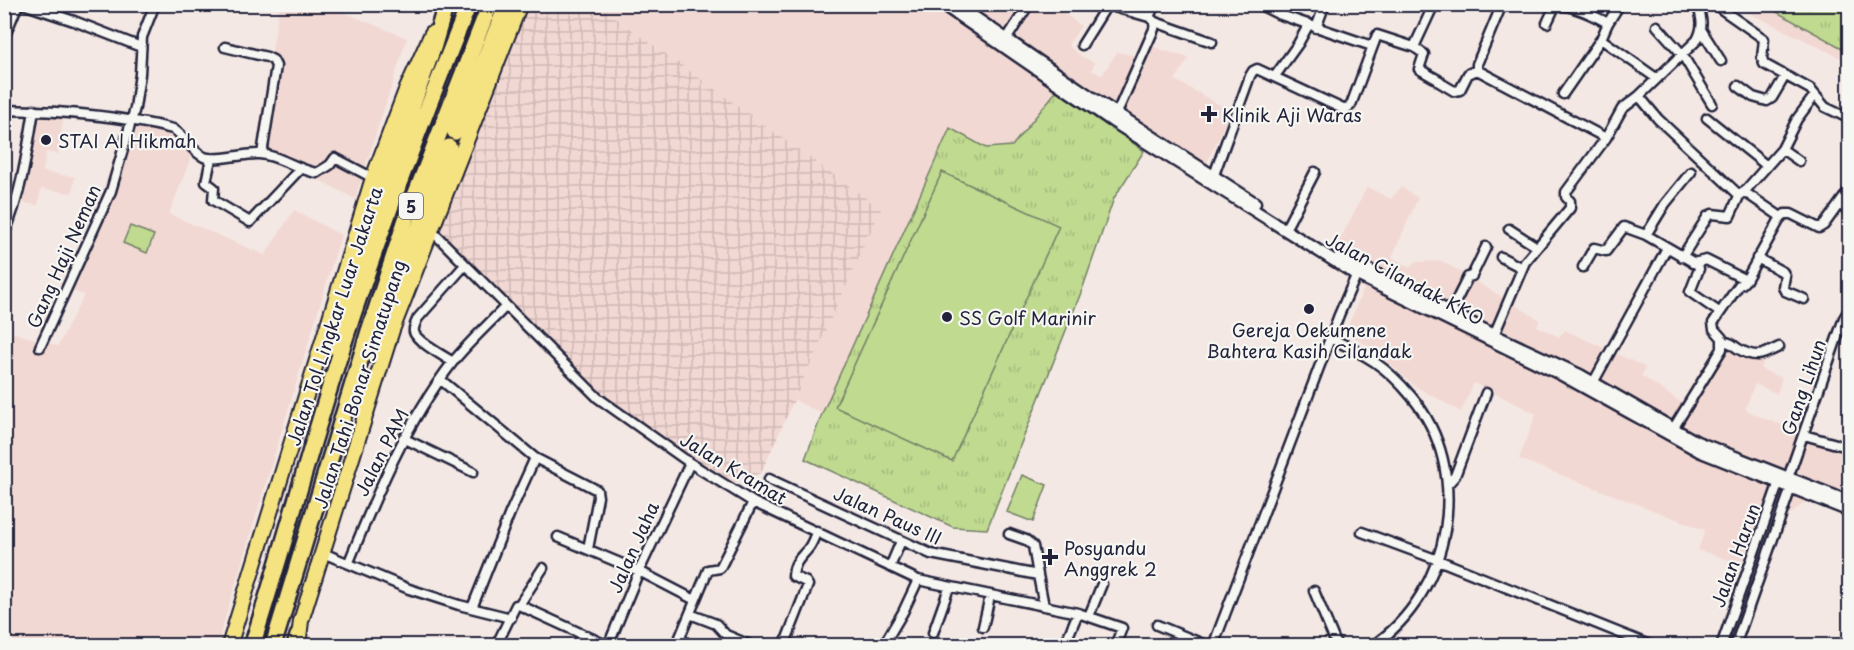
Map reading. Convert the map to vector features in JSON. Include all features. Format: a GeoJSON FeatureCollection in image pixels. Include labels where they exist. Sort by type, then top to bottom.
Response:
{"type":"FeatureCollection","features":[{"type":"Feature","properties":{"kind":"highway"},"geometry":{"type":"LineString","coordinates":[[229,645],[373,178],[405,93],[445,4]]}},
{"type":"Feature","properties":{"kind":"highway"},"geometry":{"type":"LineString","coordinates":[[304,475],[306,448],[345,300],[434,45],[445,4]]}},
{"type":"Feature","properties":{"kind":"highway","name":"Jalan Tol Lingkar Luar Jakarta"},"geometry":{"type":"LineString","coordinates":[[250,642],[369,265],[410,152],[469,4]]}},
{"type":"Feature","properties":{"kind":"highway","name":"Jalan Tol Lingkar Luar Jakarta"},"geometry":{"type":"LineString","coordinates":[[273,645],[369,331],[407,216],[490,4]]}},
{"type":"Feature","properties":{"kind":"highway"},"geometry":{"type":"LineString","coordinates":[[455,132],[507,4]]}},
{"type":"Feature","properties":{"kind":"highway","name":"Jalan Tahi Bonar Simatupang"},"geometry":{"type":"LineString","coordinates":[[297,642],[392,330],[520,4]]}},
{"type":"Feature","properties":{"kind":"highway"},"geometry":{"type":"LineString","coordinates":[[315,505],[328,484],[363,378],[449,147]]}},
{"type":"Feature","properties":{"kind":"street"},"geometry":{"type":"LineString","coordinates":[[4,38],[18,4]]}},
{"type":"Feature","properties":{"kind":"street"},"geometry":{"type":"LineString","coordinates":[[23,4],[141,47]]}},
{"type":"Feature","properties":{"kind":"street","name":"Gang Haji Neman"},"geometry":{"type":"LineString","coordinates":[[40,347],[116,178],[132,119],[140,74],[141,47],[154,4]]}},
{"type":"Feature","properties":{"kind":"street","name":"Jalan Cilandak KKO"},"geometry":{"type":"LineString","coordinates":[[942,4],[1181,160],[1359,271],[1560,375],[1699,451],[1849,503]]}},
{"type":"Feature","properties":{"kind":"street","name":"Jalan Cilandak KKO"},"geometry":{"type":"LineString","coordinates":[[955,4],[1004,43]]}},
{"type":"Feature","properties":{"kind":"street"},"geometry":{"type":"LineString","coordinates":[[1004,43],[1029,4]]}},
{"type":"Feature","properties":{"kind":"street"},"geometry":{"type":"LineString","coordinates":[[1082,45],[1107,4],[1212,42]]}},
{"type":"Feature","properties":{"kind":"street"},"geometry":{"type":"LineString","coordinates":[[1114,117],[1154,30],[1152,19],[1155,4]]}},
{"type":"Feature","properties":{"kind":"street"},"geometry":{"type":"LineString","coordinates":[[1258,4],[1312,26],[1372,46]]}},
{"type":"Feature","properties":{"kind":"street"},"geometry":{"type":"LineString","coordinates":[[1275,76],[1312,26],[1325,4]]}},
{"type":"Feature","properties":{"kind":"street"},"geometry":{"type":"LineString","coordinates":[[1413,47],[1434,4]]}},
{"type":"Feature","properties":{"kind":"street"},"geometry":{"type":"LineString","coordinates":[[1477,70],[1477,64],[1502,4]]}},
{"type":"Feature","properties":{"kind":"street"},"geometry":{"type":"LineString","coordinates":[[1563,94],[1601,39],[1620,4]]}},
{"type":"Feature","properties":{"kind":"street"},"geometry":{"type":"LineString","coordinates":[[1697,4],[1702,31],[1721,61]]}},
{"type":"Feature","properties":{"kind":"street"},"geometry":{"type":"LineString","coordinates":[[1547,23],[1554,5],[1564,5],[1608,23]]}},
{"type":"Feature","properties":{"kind":"street"},"geometry":{"type":"LineString","coordinates":[[1721,9],[1762,36],[1764,64],[1810,89],[1825,107],[1850,119]]}},
{"type":"Feature","properties":{"kind":"street"},"geometry":{"type":"LineString","coordinates":[[1657,26],[1682,54],[1712,104]]}},
{"type":"Feature","properties":{"kind":"street"},"geometry":{"type":"LineString","coordinates":[[1494,334],[1522,268],[1570,208],[1566,192],[1605,138],[1622,109],[1639,96],[1697,40],[1702,31]]}},
{"type":"Feature","properties":{"kind":"street"},"geometry":{"type":"LineString","coordinates":[[1214,175],[1253,71],[1257,69],[1345,110],[1351,105],[1377,35],[1413,47],[1424,54],[1419,69],[1454,91],[1460,90],[1468,74],[1477,70]]}},
{"type":"Feature","properties":{"kind":"street"},"geometry":{"type":"LineString","coordinates":[[1601,39],[1656,78]]}},
{"type":"Feature","properties":{"kind":"street"},"geometry":{"type":"LineString","coordinates":[[225,47],[267,57],[273,60],[276,66],[262,154]]}},
{"type":"Feature","properties":{"kind":"street"},"geometry":{"type":"LineString","coordinates":[[1477,70],[1605,138]]}},
{"type":"Feature","properties":{"kind":"street"},"geometry":{"type":"LineString","coordinates":[[1738,86],[1753,97],[1767,100],[1772,98],[1785,76]]}},
{"type":"Feature","properties":{"kind":"street"},"geometry":{"type":"LineString","coordinates":[[1682,257],[1708,216],[1712,214],[1730,216],[1742,193],[1782,149],[1797,119],[1815,95]]}},
{"type":"Feature","properties":{"kind":"street"},"geometry":{"type":"LineString","coordinates":[[1639,96],[1658,119],[1737,193],[1742,193],[1781,218]]}},
{"type":"Feature","properties":{"kind":"street"},"geometry":{"type":"LineString","coordinates":[[4,110],[34,110],[132,119],[179,132],[196,152],[211,159],[262,154],[317,173],[330,165],[335,158],[373,178]]}},
{"type":"Feature","properties":{"kind":"street"},"geometry":{"type":"LineString","coordinates":[[4,236],[14,212],[20,188],[34,110]]}},
{"type":"Feature","properties":{"kind":"street"},"geometry":{"type":"LineString","coordinates":[[1707,118],[1767,166]]}},
{"type":"Feature","properties":{"kind":"street"},"geometry":{"type":"LineString","coordinates":[[1782,149],[1799,161]]}},
{"type":"Feature","properties":{"kind":"street"},"geometry":{"type":"LineString","coordinates":[[211,159],[206,182],[214,188],[213,200],[250,222],[300,169]]}},
{"type":"Feature","properties":{"kind":"street","name":"Jalan Cilandak KKO"},"geometry":{"type":"LineString","coordinates":[[1181,160],[1214,175],[1359,271],[1571,370],[1697,442],[1786,481]]}},
{"type":"Feature","properties":{"kind":"street"},"geometry":{"type":"LineString","coordinates":[[1288,224],[1315,172]]}},
{"type":"Feature","properties":{"kind":"street"},"geometry":{"type":"LineString","coordinates":[[1646,235],[1665,204],[1691,172]]}},
{"type":"Feature","properties":{"kind":"street"},"geometry":{"type":"LineString","coordinates":[[1779,347],[1762,355],[1749,355],[1728,342],[1724,342],[1714,329],[1713,323],[1739,285],[1746,280],[1785,214],[1791,214],[1819,228],[1824,225],[1850,189]]}},
{"type":"Feature","properties":{"kind":"street"},"geometry":{"type":"LineString","coordinates":[[1840,204],[1850,213]]}},
{"type":"Feature","properties":{"kind":"street"},"geometry":{"type":"LineString","coordinates":[[1583,267],[1594,248],[1606,251],[1624,227],[1646,235],[1700,267],[1690,292],[1719,312]]}},
{"type":"Feature","properties":{"kind":"street"},"geometry":{"type":"LineString","coordinates":[[1509,229],[1537,248]]}},
{"type":"Feature","properties":{"kind":"street","name":"Jalan Kramat"},"geometry":{"type":"LineString","coordinates":[[430,230],[585,387],[690,463],[753,502],[918,580],[1078,613],[1122,628],[1115,645]]}},
{"type":"Feature","properties":{"kind":"street"},"geometry":{"type":"LineString","coordinates":[[1450,313],[1486,247]]}},
{"type":"Feature","properties":{"kind":"street"},"geometry":{"type":"LineString","coordinates":[[1593,383],[1667,248]]}},
{"type":"Feature","properties":{"kind":"street"},"geometry":{"type":"LineString","coordinates":[[1501,257],[1522,268]]}},
{"type":"Feature","properties":{"kind":"street"},"geometry":{"type":"LineString","coordinates":[[1757,258],[1783,272],[1785,291],[1804,299]]}},
{"type":"Feature","properties":{"kind":"street"},"geometry":{"type":"LineString","coordinates":[[1693,263],[1706,260],[1746,280]]}},
{"type":"Feature","properties":{"kind":"street"},"geometry":{"type":"LineString","coordinates":[[453,362],[417,338],[413,331],[418,318],[465,265]]}},
{"type":"Feature","properties":{"kind":"street"},"geometry":{"type":"LineString","coordinates":[[1213,645],[1330,338],[1359,271]]}},
{"type":"Feature","properties":{"kind":"street","name":"Jalan PAM"},"geometry":{"type":"LineString","coordinates":[[349,562],[382,483],[404,438],[453,362],[506,306]]}},
{"type":"Feature","properties":{"kind":"street","name":"Gang Lihun"},"geometry":{"type":"LineString","coordinates":[[1786,481],[1844,318],[1850,308]]}},
{"type":"Feature","properties":{"kind":"street"},"geometry":{"type":"LineString","coordinates":[[1330,338],[1362,352],[1390,373],[1413,398],[1431,427],[1447,485],[1447,517],[1438,560],[1423,592],[1402,620],[1372,645]]}},
{"type":"Feature","properties":{"kind":"street"},"geometry":{"type":"LineString","coordinates":[[1673,429],[1722,349],[1724,342]]}},
{"type":"Feature","properties":{"kind":"street"},"geometry":{"type":"LineString","coordinates":[[441,380],[535,458],[592,486],[599,492],[588,549]]}},
{"type":"Feature","properties":{"kind":"street"},"geometry":{"type":"LineString","coordinates":[[1447,485],[1455,476],[1486,393]]}},
{"type":"Feature","properties":{"kind":"street"},"geometry":{"type":"LineString","coordinates":[[1804,435],[1846,448]]}},
{"type":"Feature","properties":{"kind":"street"},"geometry":{"type":"LineString","coordinates":[[404,438],[472,472]]}},
{"type":"Feature","properties":{"kind":"street"},"geometry":{"type":"LineString","coordinates":[[472,608],[535,458]]}},
{"type":"Feature","properties":{"kind":"street","name":"Jalan Jaha"},"geometry":{"type":"LineString","coordinates":[[608,645],[639,571],[690,463]]}},
{"type":"Feature","properties":{"kind":"street","name":"Jalan Paus III"},"geometry":{"type":"LineString","coordinates":[[769,479],[901,541],[947,558],[1038,575]]}},
{"type":"Feature","properties":{"kind":"street","name":"Jalan Harun"},"geometry":{"type":"LineString","coordinates":[[1721,645],[1786,481]]}},
{"type":"Feature","properties":{"kind":"street","name":"Jalan Harun"},"geometry":{"type":"LineString","coordinates":[[1735,645],[1786,481]]}},
{"type":"Feature","properties":{"kind":"street"},"geometry":{"type":"LineString","coordinates":[[690,645],[681,640],[708,570],[720,568],[753,502]]}},
{"type":"Feature","properties":{"kind":"street"},"geometry":{"type":"LineString","coordinates":[[784,645],[808,585],[792,576],[792,573],[799,557],[808,549],[817,531]]}},
{"type":"Feature","properties":{"kind":"street"},"geometry":{"type":"LineString","coordinates":[[1362,532],[1652,645]]}},
{"type":"Feature","properties":{"kind":"street"},"geometry":{"type":"LineString","coordinates":[[1009,534],[1026,540],[1033,546],[1044,606]]}},
{"type":"Feature","properties":{"kind":"street"},"geometry":{"type":"LineString","coordinates":[[558,537],[639,571],[695,600]]}},
{"type":"Feature","properties":{"kind":"street"},"geometry":{"type":"LineString","coordinates":[[890,567],[901,541]]}},
{"type":"Feature","properties":{"kind":"street"},"geometry":{"type":"LineString","coordinates":[[323,553],[409,589],[511,618]]}},
{"type":"Feature","properties":{"kind":"street"},"geometry":{"type":"LineString","coordinates":[[496,645],[516,605],[519,604],[543,568]]}},
{"type":"Feature","properties":{"kind":"street"},"geometry":{"type":"LineString","coordinates":[[884,645],[918,580]]}},
{"type":"Feature","properties":{"kind":"street"},"geometry":{"type":"LineString","coordinates":[[1089,616],[1102,584]]}},
{"type":"Feature","properties":{"kind":"street"},"geometry":{"type":"LineString","coordinates":[[933,633],[949,588]]}},
{"type":"Feature","properties":{"kind":"street"},"geometry":{"type":"LineString","coordinates":[[1314,591],[1337,645]]}},
{"type":"Feature","properties":{"kind":"street"},"geometry":{"type":"LineString","coordinates":[[984,627],[990,596]]}},
{"type":"Feature","properties":{"kind":"street"},"geometry":{"type":"LineString","coordinates":[[519,604],[608,645]]}},
{"type":"Feature","properties":{"kind":"street"},"geometry":{"type":"LineString","coordinates":[[1064,645],[1078,613]]}},
{"type":"Feature","properties":{"kind":"street"},"geometry":{"type":"LineString","coordinates":[[690,614],[716,624],[726,635],[752,645]]}},
{"type":"Feature","properties":{"kind":"street"},"geometry":{"type":"LineString","coordinates":[[1157,625],[1208,645]]}},
{"type":"Feature","properties":{"kind":"shaded area"},"geometry":{"type":"Polygon","coordinates":[[[525,4],[598,5],[881,209],[761,473],[735,482],[664,444],[607,405],[434,231],[525,4]]]}},
{"type":"Feature","properties":{"kind":"shaded area"},"geometry":{"type":"Polygon","coordinates":[[[598,5],[1053,5],[1081,26],[1068,45],[1081,56],[1095,63],[1091,70],[1102,75],[1117,52],[1135,56],[1144,44],[1189,58],[1175,80],[1231,111],[1198,182],[1144,151],[1058,89],[1012,146],[986,148],[950,128],[822,414],[794,400],[880,209],[598,5]]]}},
{"type":"Feature","properties":{"kind":"shaded area"},"geometry":{"type":"Polygon","coordinates":[[[1709,5],[1849,5],[1849,62],[1741,9],[1728,13],[1709,5]]]}},
{"type":"Feature","properties":{"kind":"shaded area"},"geometry":{"type":"Polygon","coordinates":[[[328,6],[407,38],[355,199],[256,146],[279,8],[328,6]]]}},
{"type":"Feature","properties":{"kind":"shaded area"},"geometry":{"type":"Polygon","coordinates":[[[37,110],[64,114],[58,154],[46,152],[43,172],[75,177],[72,193],[41,189],[38,205],[23,203],[37,110]]]}},
{"type":"Feature","properties":{"kind":"shaded area"},"geometry":{"type":"Polygon","coordinates":[[[128,118],[190,138],[187,148],[194,150],[169,214],[265,255],[294,210],[341,235],[217,645],[5,645],[4,330],[58,346],[84,295],[60,286],[88,234],[128,118]]]}},
{"type":"Feature","properties":{"kind":"shaded area"},"geometry":{"type":"Polygon","coordinates":[[[1367,187],[1391,199],[1401,187],[1418,198],[1392,257],[1410,268],[1414,262],[1442,261],[1540,320],[1537,326],[1559,337],[1565,330],[1645,367],[1642,376],[1683,404],[1724,341],[1763,361],[1761,369],[1782,378],[1777,394],[1755,384],[1745,409],[1849,450],[1849,517],[1810,498],[1791,514],[1763,504],[1741,564],[1698,550],[1705,530],[1519,459],[1536,414],[1474,383],[1461,412],[1413,385],[1377,351],[1345,332],[1364,289],[1327,265],[1367,187]]]}},
{"type":"Feature","properties":{"kind":"green space"},"geometry":{"type":"Polygon","coordinates":[[[1764,5],[1849,5],[1849,52],[1764,5]]]}},
{"type":"Feature","properties":{"kind":"green space"},"geometry":{"type":"Polygon","coordinates":[[[1058,89],[1144,151],[1114,198],[1082,290],[987,529],[953,527],[805,459],[822,414],[950,128],[986,148],[1012,146],[1058,89]]]}},
{"type":"Feature","properties":{"kind":"green space","name":"SS Golf Marinir"},"geometry":{"type":"Polygon","coordinates":[[[942,172],[1059,226],[952,461],[835,407],[942,172]]]}},
{"type":"Feature","properties":{"kind":"green space"},"geometry":{"type":"Polygon","coordinates":[[[130,226],[154,235],[147,253],[123,243],[130,226]]]}},
{"type":"Feature","properties":{"kind":"green space"},"geometry":{"type":"Polygon","coordinates":[[[1022,475],[1047,485],[1033,522],[1007,512],[1022,475]]]}},
{"type":"Feature","properties":{"kind":"place","name":"Klinik Aji Waras"},"geometry":{"type":"Point","coordinates":[1209,114]}},
{"type":"Feature","properties":{"kind":"place","name":"STAI Al Hikmah"},"geometry":{"type":"Point","coordinates":[46,140]}},
{"type":"Feature","properties":{"kind":"place","name":"Gereja Oekumene Bahtera Kasih Cilandak"},"geometry":{"type":"Point","coordinates":[1309,309]}},
{"type":"Feature","properties":{"kind":"place","name":"SS Golf Marinir"},"geometry":{"type":"Point","coordinates":[947,317]}},
{"type":"Feature","properties":{"kind":"place","name":"Posyandu Anggrek 2"},"geometry":{"type":"Point","coordinates":[1050,557]}}]}
